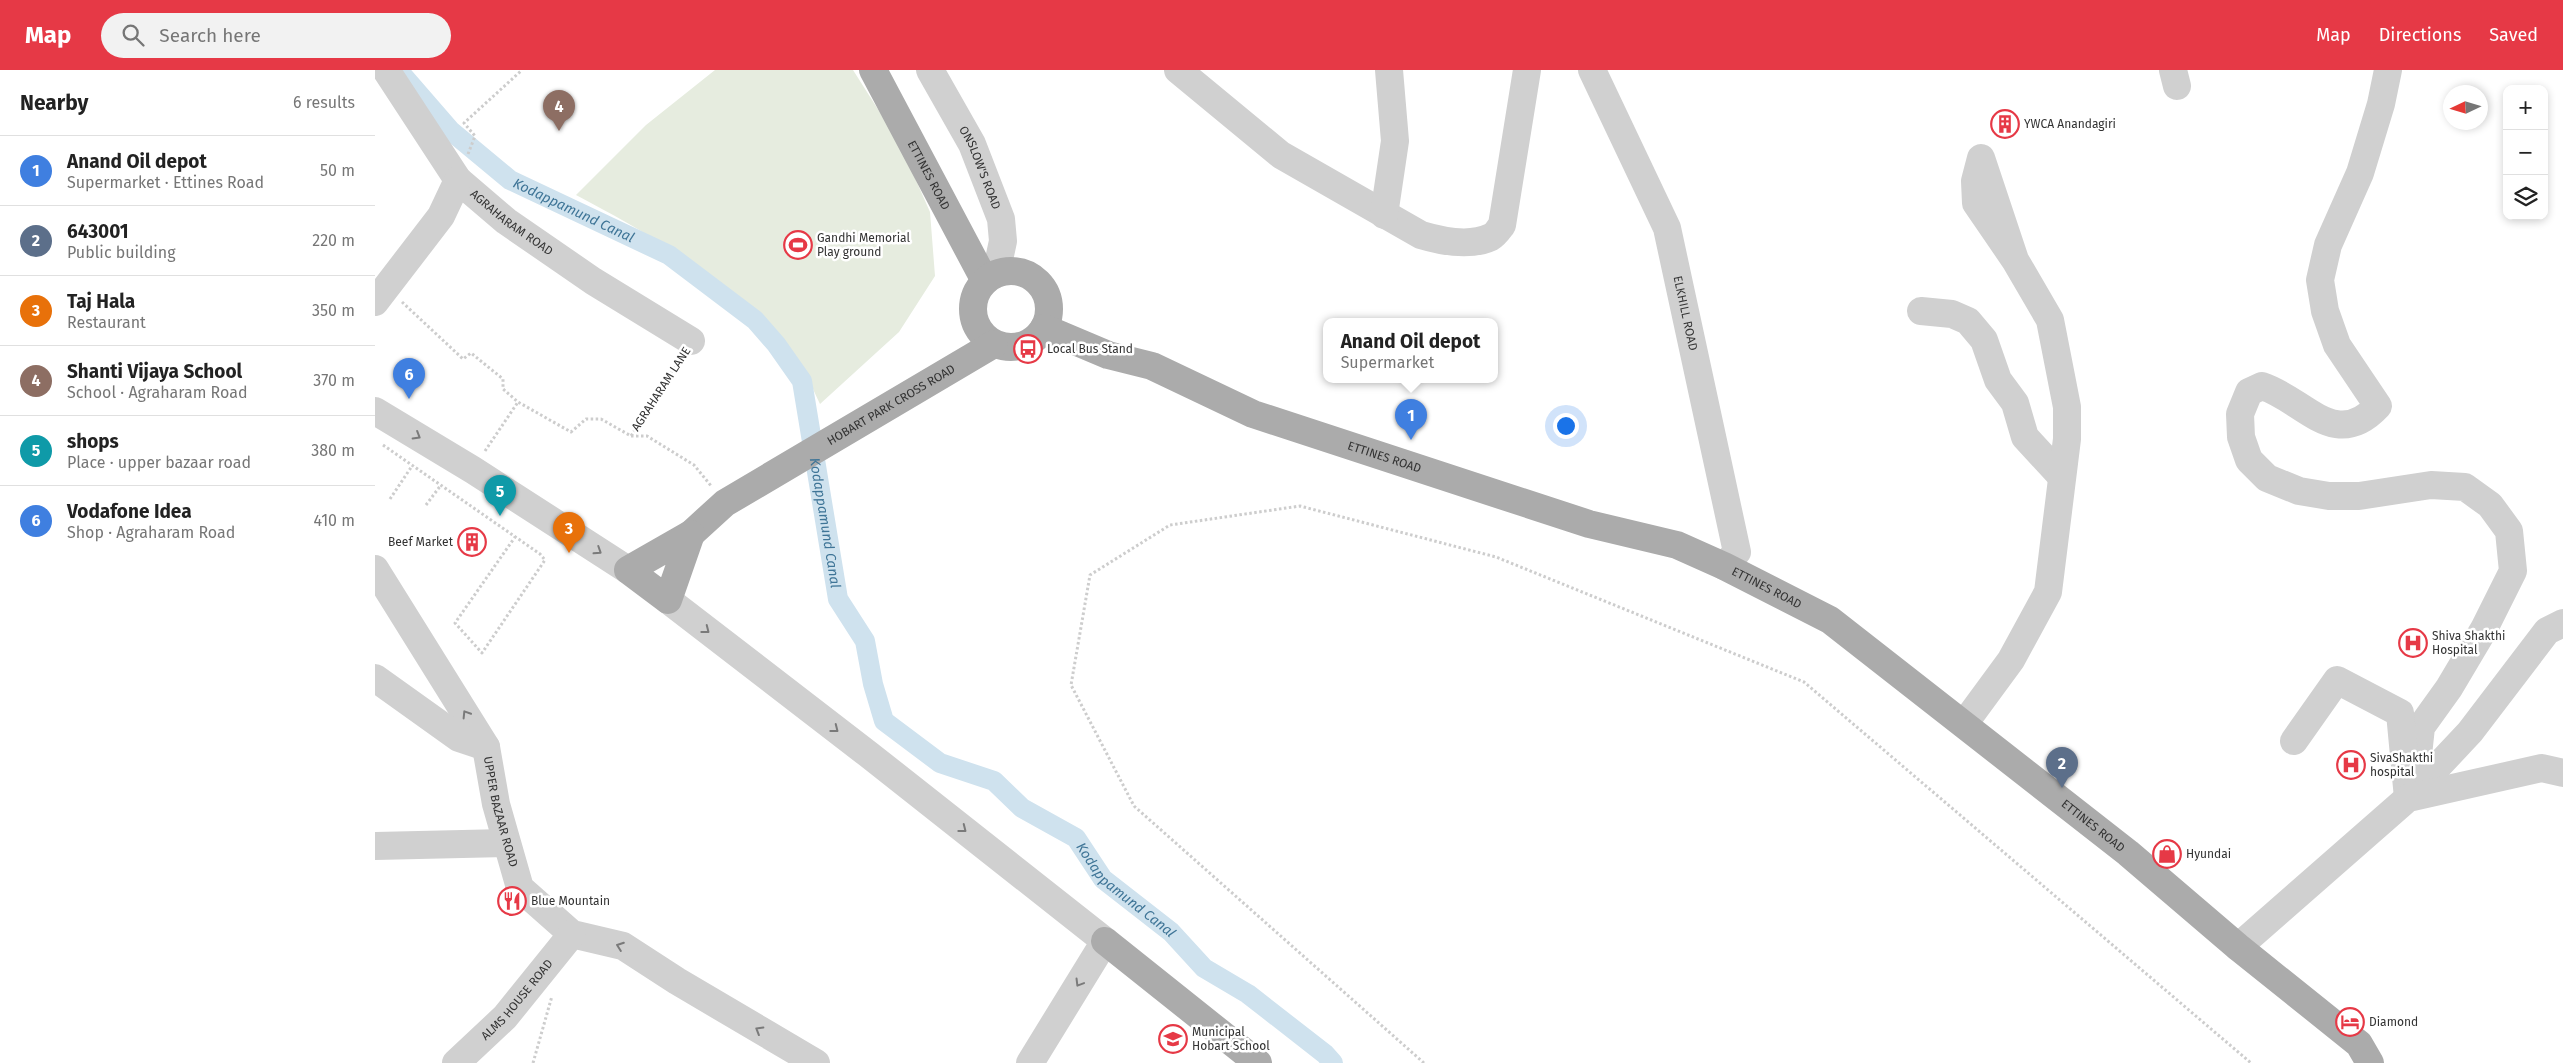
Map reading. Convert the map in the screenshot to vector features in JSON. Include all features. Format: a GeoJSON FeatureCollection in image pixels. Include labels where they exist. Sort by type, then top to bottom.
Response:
{"type":"FeatureCollection","features":[{"type":"Feature","properties":{"kind":"main road","name":"ETTINES ROAD"},"geometry":{"type":"LineString","coordinates":[[873,70],[991,277]]}},
{"type":"Feature","properties":{"kind":"main road"},"geometry":{"type":"LineString","coordinates":[[1007,271],[1019,272],[1039,283],[1046,294],[1049,305],[1044,328],[1027,344],[1016,347],[994,344],[984,336],[977,326],[973,314],[977,290],[991,277],[1007,271]]}},
{"type":"Feature","properties":{"kind":"main road","name":"ETTINES ROAD"},"geometry":{"type":"LineString","coordinates":[[1044,328],[1108,355],[1152,366],[1253,414],[1589,524],[1677,545],[1724,566],[1830,620],[2128,853],[2238,947],[2359,1044],[2370,1063]]}},
{"type":"Feature","properties":{"kind":"main road","name":"HOBART PARK CROSS ROAD"},"geometry":{"type":"LineString","coordinates":[[628,570],[691,534],[725,503],[994,344]]}},
{"type":"Feature","properties":{"kind":"main road"},"geometry":{"type":"LineString","coordinates":[[628,570],[667,600],[691,534]]}},
{"type":"Feature","properties":{"kind":"main road"},"geometry":{"type":"LineString","coordinates":[[1105,941],[1258,1063]]}},
{"type":"Feature","properties":{"kind":"street"},"geometry":{"type":"LineString","coordinates":[[386,70],[458,180]]}},
{"type":"Feature","properties":{"kind":"street","name":"ONSLOW'S ROAD"},"geometry":{"type":"LineString","coordinates":[[930,70],[972,144],[1001,218],[1003,241],[991,277]]}},
{"type":"Feature","properties":{"kind":"street"},"geometry":{"type":"LineString","coordinates":[[1178,70],[1281,155],[1421,235],[1444,242],[1471,241],[1491,236],[1502,225],[1527,70]]}},
{"type":"Feature","properties":{"kind":"street"},"geometry":{"type":"LineString","coordinates":[[1385,215],[1395,140],[1389,70]]}},
{"type":"Feature","properties":{"kind":"street","name":"ELKHILL ROAD"},"geometry":{"type":"LineString","coordinates":[[1592,70],[1667,228],[1737,552],[1724,566]]}},
{"type":"Feature","properties":{"kind":"street"},"geometry":{"type":"LineString","coordinates":[[1609,70],[1612,111]]}},
{"type":"Feature","properties":{"kind":"street"},"geometry":{"type":"LineString","coordinates":[[2388,70],[2381,104],[2360,173],[2328,245],[2320,280],[2325,311],[2337,345],[2375,397],[2378,406],[2366,419],[2350,426],[2333,423],[2311,415],[2278,391],[2262,386],[2249,392],[2240,414],[2241,437],[2249,460],[2267,478],[2299,492],[2329,496],[2359,496],[2431,485],[2465,487],[2490,504],[2509,531],[2513,570],[2469,654],[2449,688],[2421,727],[2411,795]]}},
{"type":"Feature","properties":{"kind":"street","name":"AGRAHARAM ROAD"},"geometry":{"type":"LineString","coordinates":[[381,296],[441,216],[458,180],[514,226],[593,281],[691,341]]}},
{"type":"Feature","properties":{"kind":"street"},"geometry":{"type":"LineString","coordinates":[[1963,724],[2011,660],[2048,592],[2067,439],[2067,407],[2050,320],[2015,260]]}},
{"type":"Feature","properties":{"kind":"street"},"geometry":{"type":"LineString","coordinates":[[1921,312],[1952,314],[1968,321],[1984,340],[1998,380],[2015,403],[2025,437],[2061,476]]}},
{"type":"Feature","properties":{"kind":"street"},"geometry":{"type":"LineString","coordinates":[[375,411],[473,470],[628,570]]}},
{"type":"Feature","properties":{"kind":"street","name":"UPPER BAZAAR ROAD"},"geometry":{"type":"LineString","coordinates":[[375,569],[486,747],[496,804],[520,888],[572,934],[623,946],[788,1053],[816,1063]]}},
{"type":"Feature","properties":{"kind":"street"},"geometry":{"type":"LineString","coordinates":[[667,600],[868,754],[1105,941],[1030,1063]]}},
{"type":"Feature","properties":{"kind":"street"},"geometry":{"type":"LineString","coordinates":[[2238,947],[2411,795],[2470,732],[2547,631],[2563,623]]}},
{"type":"Feature","properties":{"kind":"street"},"geometry":{"type":"LineString","coordinates":[[375,678],[459,738],[486,747]]}},
{"type":"Feature","properties":{"kind":"street"},"geometry":{"type":"LineString","coordinates":[[2294,741],[2337,680],[2400,713],[2411,795]]}},
{"type":"Feature","properties":{"kind":"street"},"geometry":{"type":"LineString","coordinates":[[2411,795],[2542,768],[2563,773]]}},
{"type":"Feature","properties":{"kind":"street"},"geometry":{"type":"LineString","coordinates":[[375,846],[506,843]]}},
{"type":"Feature","properties":{"kind":"street","name":"ALMS HOUSE ROAD"},"geometry":{"type":"LineString","coordinates":[[456,1063],[505,1017],[572,934]]}},
{"type":"Feature","properties":{"kind":"path"},"geometry":{"type":"LineString","coordinates":[[475,136],[464,123],[522,70]]}},
{"type":"Feature","properties":{"kind":"path","name":"AGRAHARAM LANE"},"geometry":{"type":"LineString","coordinates":[[381,296],[463,359],[471,353],[503,379],[503,389],[518,402],[571,432],[586,419],[601,419],[631,436],[647,436],[694,465],[725,503]]}},
{"type":"Feature","properties":{"kind":"path","name":"AGRAHARAM LANE"},"geometry":{"type":"LineString","coordinates":[[631,436],[691,341]]}},
{"type":"Feature","properties":{"kind":"path"},"geometry":{"type":"LineString","coordinates":[[473,470],[518,402]]}},
{"type":"Feature","properties":{"kind":"path"},"geometry":{"type":"LineString","coordinates":[[375,439],[515,537],[545,560],[482,653],[455,623],[515,537]]}},
{"type":"Feature","properties":{"kind":"path"},"geometry":{"type":"LineString","coordinates":[[390,499],[412,466]]}},
{"type":"Feature","properties":{"kind":"path"},"geometry":{"type":"LineString","coordinates":[[426,505],[441,485]]}},
{"type":"Feature","properties":{"kind":"path"},"geometry":{"type":"LineString","coordinates":[[1424,1063],[1133,806],[1071,685],[1090,575],[1170,525],[1300,506],[1496,557],[1804,682],[2251,1063]]}},
{"type":"Feature","properties":{"kind":"shaded area","name":"Gandhi Memorial Play ground"},"geometry":{"type":"Polygon","coordinates":[[[715,70],[853,70],[900,144],[930,212],[935,276],[899,332],[820,404],[801,365],[776,334],[752,310],[696,266],[666,246],[576,195],[646,125],[715,70]]]}},
{"type":"Feature","properties":{"kind":"waterway","name":"Kodappamund Canal"},"geometry":{"type":"LineString","coordinates":[[398,70],[451,131],[510,180],[669,255],[755,320],[776,344],[802,381],[838,599],[865,641],[873,684],[884,721],[940,763],[994,781],[1022,808],[1076,838],[1103,879],[1171,932],[1204,968],[1248,994],[1325,1054],[1333,1063]]}},
{"type":"Feature","properties":{"kind":"place","name":"YWCA Anandagiri"},"geometry":{"type":"Point","coordinates":[2005,124]}},
{"type":"Feature","properties":{"kind":"place","name":"Shanti Vijaya School"},"geometry":{"type":"Point","coordinates":[559,131]}},
{"type":"Feature","properties":{"kind":"place","name":"Gandhi Memorial Play ground"},"geometry":{"type":"Point","coordinates":[798,245]}},
{"type":"Feature","properties":{"kind":"place","name":"Local Bus Stand"},"geometry":{"type":"Point","coordinates":[1028,349]}},
{"type":"Feature","properties":{"kind":"place","name":"Vodafone Idea"},"geometry":{"type":"Point","coordinates":[409,399]}},
{"type":"Feature","properties":{"kind":"place","name":"Anand Oil depot"},"geometry":{"type":"Point","coordinates":[1411,440]}},
{"type":"Feature","properties":{"kind":"place","name":"shops"},"geometry":{"type":"Point","coordinates":[500,516]}},
{"type":"Feature","properties":{"kind":"place","name":"Beef Market"},"geometry":{"type":"Point","coordinates":[472,542]}},
{"type":"Feature","properties":{"kind":"place","name":"Taj Hala"},"geometry":{"type":"Point","coordinates":[569,553]}},
{"type":"Feature","properties":{"kind":"place","name":"Shiva Shakthi Hospital"},"geometry":{"type":"Point","coordinates":[2413,643]}},
{"type":"Feature","properties":{"kind":"place","name":"SivaShakthi hospital"},"geometry":{"type":"Point","coordinates":[2351,765]}},
{"type":"Feature","properties":{"kind":"place","name":"643001"},"geometry":{"type":"Point","coordinates":[2062,788]}},
{"type":"Feature","properties":{"kind":"place","name":"Hyundai"},"geometry":{"type":"Point","coordinates":[2167,854]}},
{"type":"Feature","properties":{"kind":"place","name":"Blue Mountain"},"geometry":{"type":"Point","coordinates":[512,901]}},
{"type":"Feature","properties":{"kind":"place","name":"Diamond"},"geometry":{"type":"Point","coordinates":[2350,1022]}},
{"type":"Feature","properties":{"kind":"place","name":"Municipal Hobart School"},"geometry":{"type":"Point","coordinates":[1173,1039]}}]}
